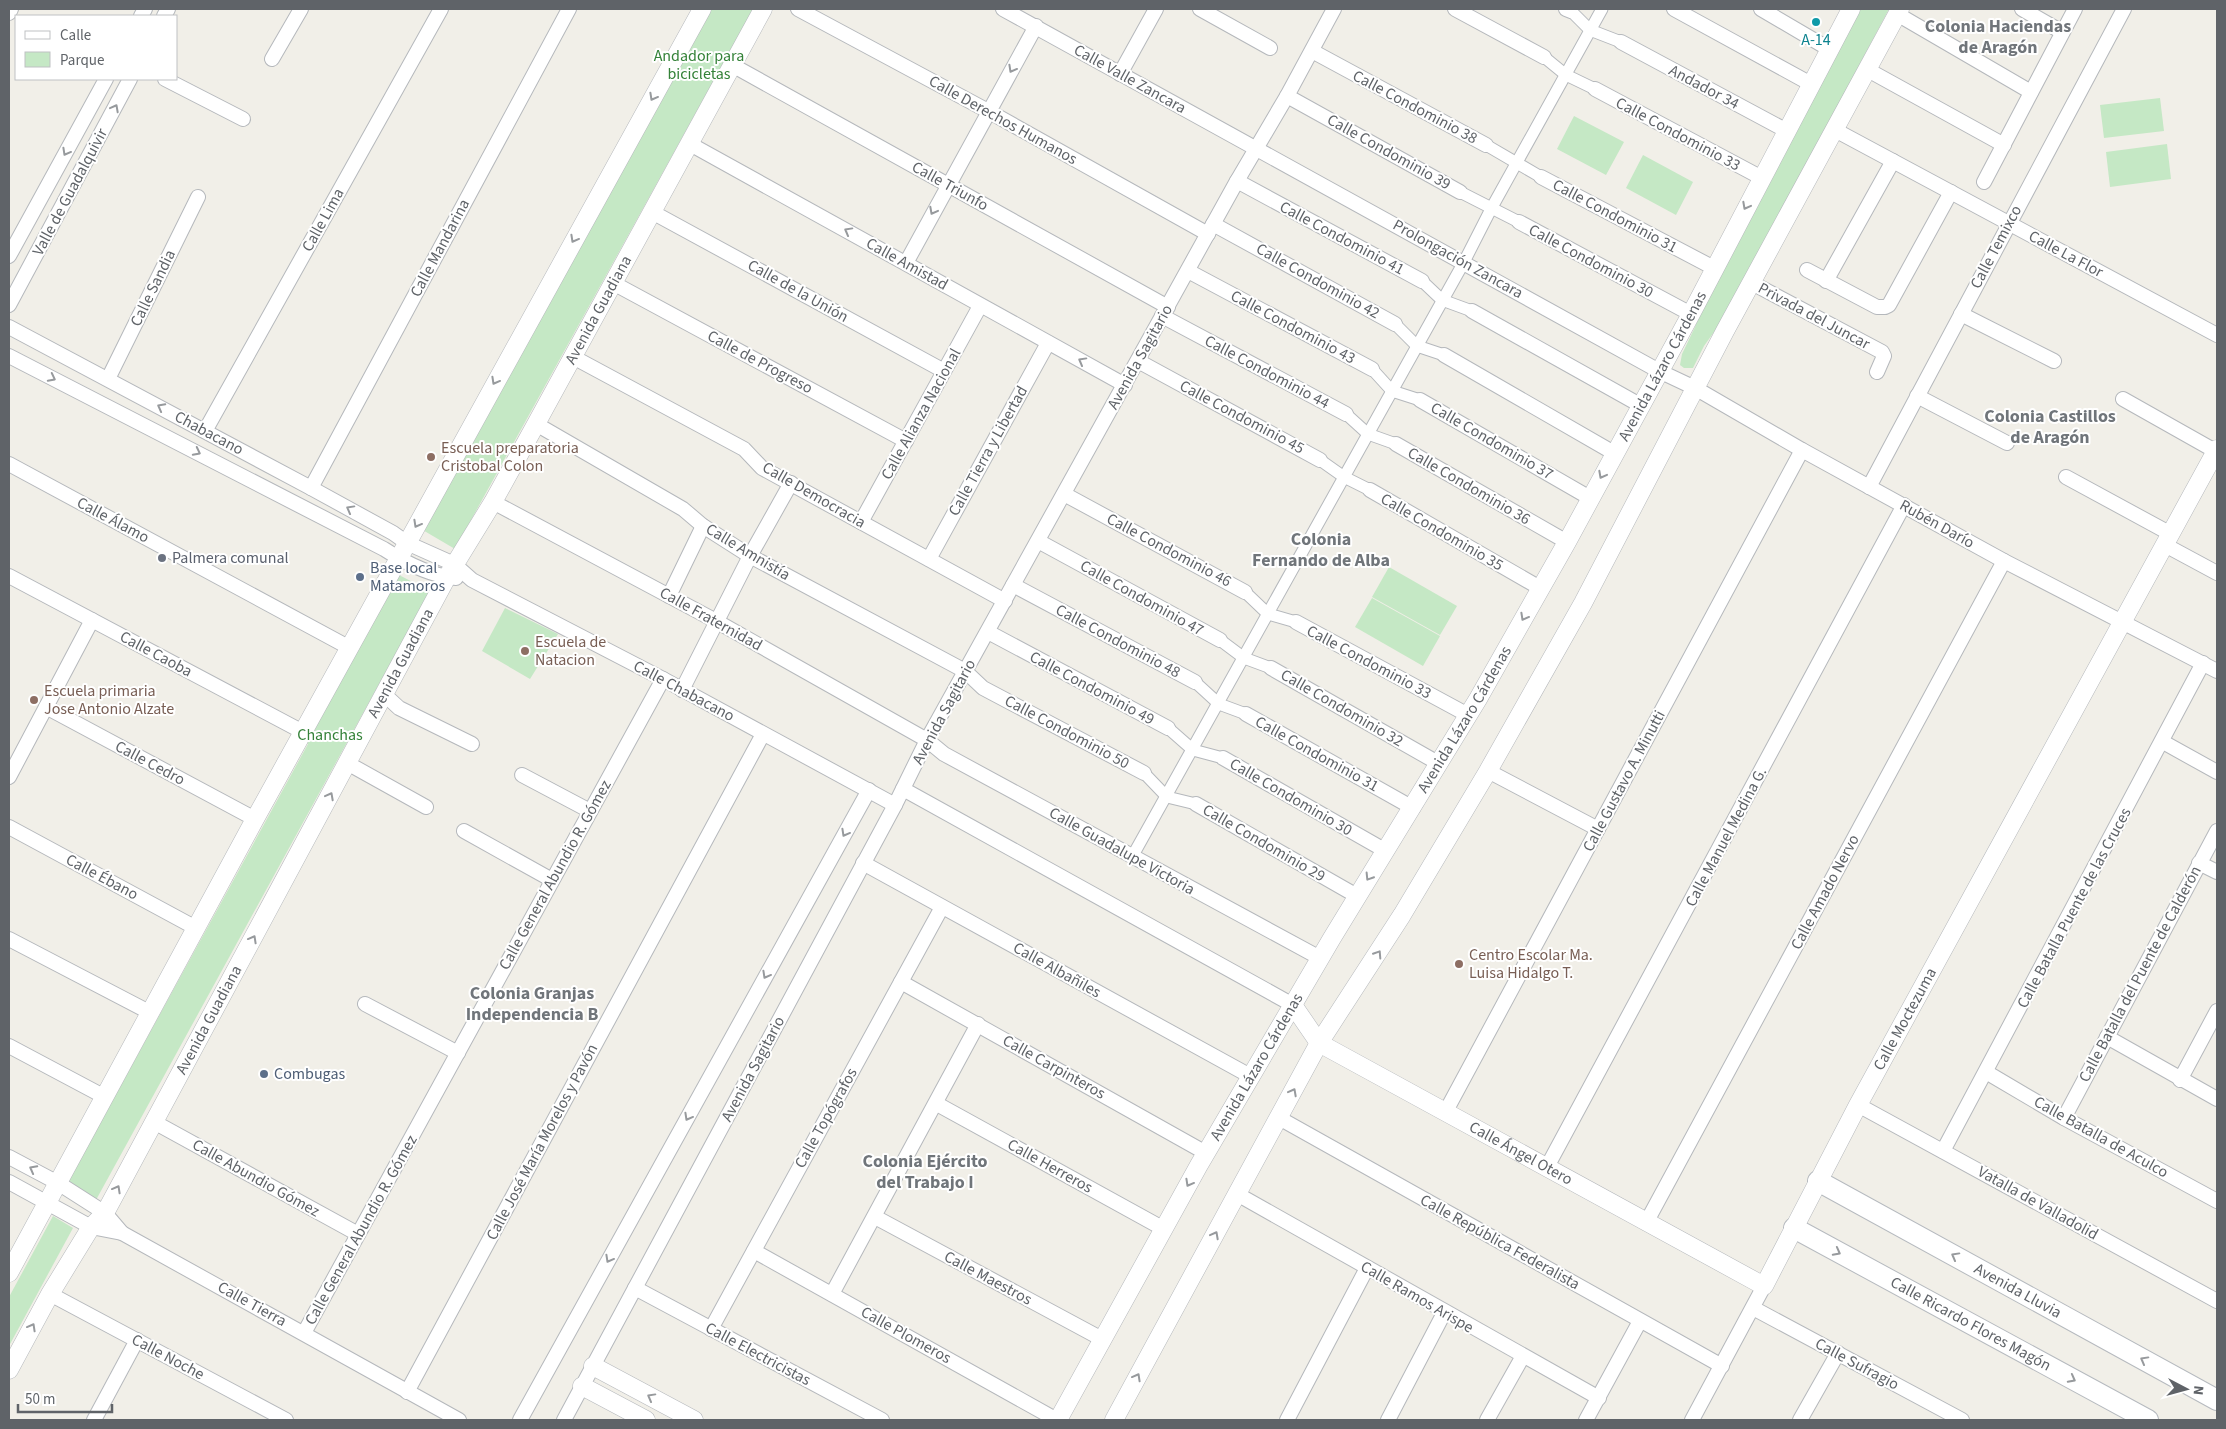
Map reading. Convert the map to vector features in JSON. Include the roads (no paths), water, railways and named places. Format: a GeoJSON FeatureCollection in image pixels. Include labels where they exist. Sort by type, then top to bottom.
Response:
{"type":"FeatureCollection","features":[{"type":"Feature","properties":{"kind":"main road","name":"Avenida Lluvia"},"geometry":{"type":"LineString","coordinates":[[1818,1181],[2217,1400]]}},
{"type":"Feature","properties":{"kind":"main road","name":"Calle Ricardo Flores Magón"},"geometry":{"type":"LineString","coordinates":[[1794,1228],[2148,1420]]}},
{"type":"Feature","properties":{"kind":"street"},"geometry":{"type":"LineString","coordinates":[[9,13],[11,9]]}},
{"type":"Feature","properties":{"kind":"street"},"geometry":{"type":"LineString","coordinates":[[272,59],[300,9]]}},
{"type":"Feature","properties":{"kind":"street","name":"Calle Lima"},"geometry":{"type":"LineString","coordinates":[[205,431],[441,9]]}},
{"type":"Feature","properties":{"kind":"street","name":"Calle Mandarina"},"geometry":{"type":"LineString","coordinates":[[311,488],[569,9]]}},
{"type":"Feature","properties":{"kind":"street"},"geometry":{"type":"LineString","coordinates":[[9,1274],[151,1014],[254,819],[702,9]]}},
{"type":"Feature","properties":{"kind":"street","name":"Avenida Guadiana"},"geometry":{"type":"LineString","coordinates":[[9,1370],[50,1294],[90,1226],[105,1213],[450,571],[493,502],[762,9]]}},
{"type":"Feature","properties":{"kind":"street","name":"Calle Derechos Humanos"},"geometry":{"type":"LineString","coordinates":[[798,9],[1211,229]]}},
{"type":"Feature","properties":{"kind":"street","name":"Calle Valle Zancara"},"geometry":{"type":"LineString","coordinates":[[1003,9],[1256,150]]}},
{"type":"Feature","properties":{"kind":"street"},"geometry":{"type":"LineString","coordinates":[[1120,74],[1156,9]]}},
{"type":"Feature","properties":{"kind":"street"},"geometry":{"type":"LineString","coordinates":[[1200,9],[1270,48]]}},
{"type":"Feature","properties":{"kind":"street","name":"Avenida Sagitario"},"geometry":{"type":"LineString","coordinates":[[564,1420],[895,804],[927,740],[1237,181],[1288,96],[1334,9]]}},
{"type":"Feature","properties":{"kind":"street"},"geometry":{"type":"LineString","coordinates":[[1455,9],[1544,57],[1566,75],[1595,89]]}},
{"type":"Feature","properties":{"kind":"street"},"geometry":{"type":"LineString","coordinates":[[1132,857],[1464,262],[1491,209],[1602,9]]}},
{"type":"Feature","properties":{"kind":"street"},"geometry":{"type":"LineString","coordinates":[[1674,9],[1811,84]]}},
{"type":"Feature","properties":{"kind":"street"},"geometry":{"type":"LineString","coordinates":[[1761,9],[1829,49]]}},
{"type":"Feature","properties":{"kind":"street","name":"Avenida Lázaro Cárdenas"},"geometry":{"type":"LineString","coordinates":[[1058,1420],[1206,1153],[1320,958],[1468,715],[1567,542],[1691,314],[1851,9]]}},
{"type":"Feature","properties":{"kind":"street"},"geometry":{"type":"LineString","coordinates":[[2022,9],[2062,32]]}},
{"type":"Feature","properties":{"kind":"street"},"geometry":{"type":"LineString","coordinates":[[1984,182],[2075,9]]}},
{"type":"Feature","properties":{"kind":"street","name":"Calle Temixco"},"geometry":{"type":"LineString","coordinates":[[1869,486],[2124,9]]}},
{"type":"Feature","properties":{"kind":"street"},"geometry":{"type":"LineString","coordinates":[[1569,10],[1590,30],[1622,42]]}},
{"type":"Feature","properties":{"kind":"street"},"geometry":{"type":"LineString","coordinates":[[1114,1420],[1319,1044],[1402,915],[1488,771],[1583,603],[1695,388],[1898,12],[2031,92]]}},
{"type":"Feature","properties":{"kind":"street"},"geometry":{"type":"LineString","coordinates":[[906,263],[947,185],[1036,26]]}},
{"type":"Feature","properties":{"kind":"street","name":"Andador 34"},"geometry":{"type":"LineString","coordinates":[[1622,42],[1787,131]]}},
{"type":"Feature","properties":{"kind":"street","name":"Calle Condominio 38"},"geometry":{"type":"LineString","coordinates":[[1312,51],[1518,163]]}},
{"type":"Feature","properties":{"kind":"street","name":"Calle Triunfo"},"geometry":{"type":"LineString","coordinates":[[732,65],[947,185],[1165,312]]}},
{"type":"Feature","properties":{"kind":"street"},"geometry":{"type":"LineString","coordinates":[[1868,70],[2004,145]]}},
{"type":"Feature","properties":{"kind":"street","name":"Valle de Guadalquivir"},"geometry":{"type":"LineString","coordinates":[[9,256],[105,80]]}},
{"type":"Feature","properties":{"kind":"street","name":"Valle de Guadalquivir"},"geometry":{"type":"LineString","coordinates":[[9,305],[129,80]]}},
{"type":"Feature","properties":{"kind":"street"},"geometry":{"type":"LineString","coordinates":[[167,80],[243,119]]}},
{"type":"Feature","properties":{"kind":"street","name":"Calle Condominio 33"},"geometry":{"type":"LineString","coordinates":[[1595,89],[1762,178]]}},
{"type":"Feature","properties":{"kind":"street","name":"Calle Condominio 39"},"geometry":{"type":"LineString","coordinates":[[1288,96],[1491,209]]}},
{"type":"Feature","properties":{"kind":"street","name":"Calle La Flor"},"geometry":{"type":"LineString","coordinates":[[1835,130],[2217,335]]}},
{"type":"Feature","properties":{"kind":"street","name":"Calle Amistad"},"geometry":{"type":"LineString","coordinates":[[690,144],[1124,385]]}},
{"type":"Feature","properties":{"kind":"street","name":"Prolongación Zancara"},"geometry":{"type":"LineString","coordinates":[[1256,150],[1464,262],[1659,371]]}},
{"type":"Feature","properties":{"kind":"street"},"geometry":{"type":"LineString","coordinates":[[1826,281],[1893,161]]}},
{"type":"Feature","properties":{"kind":"street","name":"Calle Condominio 31"},"geometry":{"type":"LineString","coordinates":[[1518,163],[1714,268]]}},
{"type":"Feature","properties":{"kind":"street","name":"Calle Condominio 41"},"geometry":{"type":"LineString","coordinates":[[1237,181],[1422,281],[1442,300]]}},
{"type":"Feature","properties":{"kind":"street"},"geometry":{"type":"LineString","coordinates":[[1807,270],[1877,307],[1885,308],[1889,305],[1951,192]]}},
{"type":"Feature","properties":{"kind":"street","name":"Calle Sandia"},"geometry":{"type":"LineString","coordinates":[[108,379],[198,197]]}},
{"type":"Feature","properties":{"kind":"street","name":"Calle Condominio 30"},"geometry":{"type":"LineString","coordinates":[[1491,209],[1519,222],[1691,314]]}},
{"type":"Feature","properties":{"kind":"street","name":"Calle de la Unión"},"geometry":{"type":"LineString","coordinates":[[652,212],[944,371]]}},
{"type":"Feature","properties":{"kind":"street","name":"Calle Condominio 42"},"geometry":{"type":"LineString","coordinates":[[1211,229],[1396,324],[1417,346]]}},
{"type":"Feature","properties":{"kind":"street","name":"Calle Condominio 43"},"geometry":{"type":"LineString","coordinates":[[1188,271],[1372,369],[1392,391]]}},
{"type":"Feature","properties":{"kind":"street","name":"Calle de Progreso"},"geometry":{"type":"LineString","coordinates":[[613,283],[906,441]]}},
{"type":"Feature","properties":{"kind":"street","name":"Privada del Juncar"},"geometry":{"type":"LineString","coordinates":[[1752,283],[1882,352],[1884,356],[1878,372]]}},
{"type":"Feature","properties":{"kind":"street"},"geometry":{"type":"LineString","coordinates":[[1442,300],[1472,311],[1640,405]]}},
{"type":"Feature","properties":{"kind":"street","name":"Calle Alianza Nacional"},"geometry":{"type":"LineString","coordinates":[[861,522],[980,306]]}},
{"type":"Feature","properties":{"kind":"street","name":"Calle Condominio 44"},"geometry":{"type":"LineString","coordinates":[[1165,312],[1346,414],[1368,434]]}},
{"type":"Feature","properties":{"kind":"street"},"geometry":{"type":"LineString","coordinates":[[1961,314],[2054,361]]}},
{"type":"Feature","properties":{"kind":"street","name":"Chabacano"},"geometry":{"type":"LineString","coordinates":[[9,327],[311,488],[393,533],[407,543]]}},
{"type":"Feature","properties":{"kind":"street","name":"Calle Tierra y Libertad"},"geometry":{"type":"LineString","coordinates":[[929,559],[1048,342]]}},
{"type":"Feature","properties":{"kind":"street"},"geometry":{"type":"LineString","coordinates":[[1417,346],[1444,356],[1614,453]]}},
{"type":"Feature","properties":{"kind":"street","name":"Chabacano"},"geometry":{"type":"LineString","coordinates":[[9,356],[384,549],[398,559]]}},
{"type":"Feature","properties":{"kind":"street","name":"Calle Democracia"},"geometry":{"type":"LineString","coordinates":[[573,357],[744,449],[762,468],[1005,601]]}},
{"type":"Feature","properties":{"kind":"street","name":"Calle Condominio 45"},"geometry":{"type":"LineString","coordinates":[[1138,361],[1320,460],[1344,477]]}},
{"type":"Feature","properties":{"kind":"street","name":"Rubén Darío"},"geometry":{"type":"LineString","coordinates":[[1659,371],[1695,388],[1802,450],[2004,561],[2124,621],[2217,671]]}},
{"type":"Feature","properties":{"kind":"street","name":"Calle Condominio 37"},"geometry":{"type":"LineString","coordinates":[[1392,391],[1420,400],[1590,498]]}},
{"type":"Feature","properties":{"kind":"street"},"geometry":{"type":"LineString","coordinates":[[1917,396],[2007,443]]}},
{"type":"Feature","properties":{"kind":"street"},"geometry":{"type":"LineString","coordinates":[[2123,399],[2217,451]]}},
{"type":"Feature","properties":{"kind":"street","name":"Calle Amnistía"},"geometry":{"type":"LineString","coordinates":[[536,424],[683,509],[703,526],[750,556],[965,671]]}},
{"type":"Feature","properties":{"kind":"street","name":"Calle Condominio 36"},"geometry":{"type":"LineString","coordinates":[[1368,434],[1396,444],[1567,542]]}},
{"type":"Feature","properties":{"kind":"street","name":"Calle Gustavo A. Minutti"},"geometry":{"type":"LineString","coordinates":[[1446,1111],[1802,450]]}},
{"type":"Feature","properties":{"kind":"street","name":"Calle Moctezuma"},"geometry":{"type":"LineString","coordinates":[[1692,1420],[1753,1308],[1858,1105],[2217,451]]}},
{"type":"Feature","properties":{"kind":"street","name":"Calle Álamo"},"geometry":{"type":"LineString","coordinates":[[9,464],[350,648]]}},
{"type":"Feature","properties":{"kind":"street","name":"Calle Condominio 35"},"geometry":{"type":"LineString","coordinates":[[1344,477],[1370,490],[1540,588]]}},
{"type":"Feature","properties":{"kind":"street"},"geometry":{"type":"LineString","coordinates":[[2066,477],[2168,540],[2217,573]]}},
{"type":"Feature","properties":{"kind":"street"},"geometry":{"type":"LineString","coordinates":[[682,690],[750,556],[791,483]]}},
{"type":"Feature","properties":{"kind":"street","name":"Calle Condominio 46"},"geometry":{"type":"LineString","coordinates":[[1064,494],[1245,592],[1268,614]]}},
{"type":"Feature","properties":{"kind":"street","name":"Calle Fraternidad"},"geometry":{"type":"LineString","coordinates":[[493,502],[716,621],[927,740]]}},
{"type":"Feature","properties":{"kind":"street","name":"Calle Manuel Medina G."},"geometry":{"type":"LineString","coordinates":[[1547,1168],[1904,505]]}},
{"type":"Feature","properties":{"kind":"street"},"geometry":{"type":"LineString","coordinates":[[669,596],[703,526]]}},
{"type":"Feature","properties":{"kind":"street","name":"Calle Condominio 47"},"geometry":{"type":"LineString","coordinates":[[1038,541],[1220,640],[1244,658]]}},
{"type":"Feature","properties":{"kind":"street","name":"Calle Chabacano"},"geometry":{"type":"LineString","coordinates":[[407,543],[450,571]]}},
{"type":"Feature","properties":{"kind":"street","name":"Calle Chabacano"},"geometry":{"type":"LineString","coordinates":[[398,559],[450,571],[472,580],[663,679],[895,804]]}},
{"type":"Feature","properties":{"kind":"street","name":"Calle Amado Nervo"},"geometry":{"type":"LineString","coordinates":[[1646,1223],[2004,561]]}},
{"type":"Feature","properties":{"kind":"street","name":"Calle Caoba"},"geometry":{"type":"LineString","coordinates":[[9,576],[303,732]]}},
{"type":"Feature","properties":{"kind":"street","name":"Calle Condominio 48"},"geometry":{"type":"LineString","coordinates":[[1013,585],[1195,682],[1219,704]]}},
{"type":"Feature","properties":{"kind":"street","name":"Calle Condominio 33"},"geometry":{"type":"LineString","coordinates":[[1268,614],[1296,622],[1468,715]]}},
{"type":"Feature","properties":{"kind":"street"},"geometry":{"type":"LineString","coordinates":[[9,777],[92,620]]}},
{"type":"Feature","properties":{"kind":"street","name":"Calle Condominio 49"},"geometry":{"type":"LineString","coordinates":[[988,632],[1168,728],[1193,750]]}},
{"type":"Feature","properties":{"kind":"street","name":"Calle Condominio 32"},"geometry":{"type":"LineString","coordinates":[[1244,658],[1271,668],[1438,764]]}},
{"type":"Feature","properties":{"kind":"street","name":"Calle Batalla Puente de las Cruces"},"geometry":{"type":"LineString","coordinates":[[1943,1151],[2203,664]]}},
{"type":"Feature","properties":{"kind":"street","name":"Calle Condominio 50"},"geometry":{"type":"LineString","coordinates":[[965,671],[983,688],[1144,773],[1167,797]]}},
{"type":"Feature","properties":{"kind":"street","name":"Calle General Abundio R. Gómez"},"geometry":{"type":"LineString","coordinates":[[304,1333],[663,679]]}},
{"type":"Feature","properties":{"kind":"street"},"geometry":{"type":"LineString","coordinates":[[384,695],[399,708],[472,744]]}},
{"type":"Feature","properties":{"kind":"street","name":"Calle Condominio 31"},"geometry":{"type":"LineString","coordinates":[[1219,704],[1246,714],[1413,808]]}},
{"type":"Feature","properties":{"kind":"street","name":"Calle Cedro"},"geometry":{"type":"LineString","coordinates":[[46,707],[254,819]]}},
{"type":"Feature","properties":{"kind":"street","name":"Calle José María Morelos y Pavón"},"geometry":{"type":"LineString","coordinates":[[407,1392],[763,734]]}},
{"type":"Feature","properties":{"kind":"street","name":"Calle Guadalupe Victoria"},"geometry":{"type":"LineString","coordinates":[[927,740],[944,754],[1320,958]]}},
{"type":"Feature","properties":{"kind":"street"},"geometry":{"type":"LineString","coordinates":[[2162,742],[2217,772]]}},
{"type":"Feature","properties":{"kind":"street","name":"Calle Condominio 30"},"geometry":{"type":"LineString","coordinates":[[1193,750],[1223,758],[1386,851]]}},
{"type":"Feature","properties":{"kind":"street"},"geometry":{"type":"LineString","coordinates":[[347,764],[426,807]]}},
{"type":"Feature","properties":{"kind":"street"},"geometry":{"type":"LineString","coordinates":[[1488,771],[1598,829]]}},
{"type":"Feature","properties":{"kind":"street"},"geometry":{"type":"LineString","coordinates":[[522,775],[590,811]]}},
{"type":"Feature","properties":{"kind":"street"},"geometry":{"type":"LineString","coordinates":[[903,789],[1292,1005]]}},
{"type":"Feature","properties":{"kind":"street","name":"Avenida Sagitario"},"geometry":{"type":"LineString","coordinates":[[520,1420],[868,790]]}},
{"type":"Feature","properties":{"kind":"street","name":"Calle Condominio 29"},"geometry":{"type":"LineString","coordinates":[[1167,797],[1196,804],[1358,896]]}},
{"type":"Feature","properties":{"kind":"street","name":"Calle Ébano"},"geometry":{"type":"LineString","coordinates":[[9,827],[196,928]]}},
{"type":"Feature","properties":{"kind":"street"},"geometry":{"type":"LineString","coordinates":[[464,831],[552,880]]}},
{"type":"Feature","properties":{"kind":"street","name":"Calle Batalla del Puente de Calderón"},"geometry":{"type":"LineString","coordinates":[[2064,1118],[2217,831]]}},
{"type":"Feature","properties":{"kind":"street","name":"Calle Albañiles"},"geometry":{"type":"LineString","coordinates":[[863,863],[1252,1077]]}},
{"type":"Feature","properties":{"kind":"street"},"geometry":{"type":"LineString","coordinates":[[2200,863],[2217,872]]}},
{"type":"Feature","properties":{"kind":"street","name":"Calle Topógrafos"},"geometry":{"type":"LineString","coordinates":[[711,1330],[942,908]]}},
{"type":"Feature","properties":{"kind":"street"},"geometry":{"type":"LineString","coordinates":[[9,939],[151,1014]]}},
{"type":"Feature","properties":{"kind":"street","name":"Calle Carpinteros"},"geometry":{"type":"LineString","coordinates":[[901,982],[1206,1153]]}},
{"type":"Feature","properties":{"kind":"street"},"geometry":{"type":"LineString","coordinates":[[365,1004],[458,1054]]}},
{"type":"Feature","properties":{"kind":"street","name":"Calle Ángel Otero"},"geometry":{"type":"LineString","coordinates":[[1292,1005],[1319,1044],[1446,1111],[1646,1223],[1764,1286]]}},
{"type":"Feature","properties":{"kind":"street"},"geometry":{"type":"LineString","coordinates":[[2180,1080],[2217,1011]]}},
{"type":"Feature","properties":{"kind":"street"},"geometry":{"type":"LineString","coordinates":[[832,1294],[937,1104],[978,1024]]}},
{"type":"Feature","properties":{"kind":"street"},"geometry":{"type":"LineString","coordinates":[[2107,1037],[2180,1080],[2217,1099]]}},
{"type":"Feature","properties":{"kind":"street"},"geometry":{"type":"LineString","coordinates":[[9,1046],[105,1097]]}},
{"type":"Feature","properties":{"kind":"street","name":"Calle Batalla de Aculco"},"geometry":{"type":"LineString","coordinates":[[1986,1072],[2064,1118],[2217,1201]]}},
{"type":"Feature","properties":{"kind":"street","name":"Calle Herreros"},"geometry":{"type":"LineString","coordinates":[[937,1104],[1164,1229]]}},
{"type":"Feature","properties":{"kind":"street","name":"Vatalla de Valladolid"},"geometry":{"type":"LineString","coordinates":[[1858,1105],[2217,1301]]}},
{"type":"Feature","properties":{"kind":"street","name":"Calle República Federalista"},"geometry":{"type":"LineString","coordinates":[[1279,1118],[1722,1366]]}},
{"type":"Feature","properties":{"kind":"street","name":"Calle Abundio Gómez"},"geometry":{"type":"LineString","coordinates":[[154,1122],[358,1234]]}},
{"type":"Feature","properties":{"kind":"street","name":"Calle Tierra"},"geometry":{"type":"LineString","coordinates":[[9,1157],[58,1182],[105,1213],[122,1233]]}},
{"type":"Feature","properties":{"kind":"street","name":"Calle Tierra"},"geometry":{"type":"LineString","coordinates":[[9,1182],[90,1226],[122,1233],[460,1420]]}},
{"type":"Feature","properties":{"kind":"street","name":"Calle Ramos Arispe"},"geometry":{"type":"LineString","coordinates":[[1237,1194],[1599,1398]]}},
{"type":"Feature","properties":{"kind":"street","name":"Calle Maestros"},"geometry":{"type":"LineString","coordinates":[[875,1217],[1102,1339]]}},
{"type":"Feature","properties":{"kind":"street","name":"Calle Plomeros"},"geometry":{"type":"LineString","coordinates":[[754,1251],[1058,1420]]}},
{"type":"Feature","properties":{"kind":"street"},"geometry":{"type":"LineString","coordinates":[[1287,1420],[1367,1268]]}},
{"type":"Feature","properties":{"kind":"street","name":"Calle Electricistas"},"geometry":{"type":"LineString","coordinates":[[635,1288],[882,1420]]}},
{"type":"Feature","properties":{"kind":"street","name":"Calle Noche"},"geometry":{"type":"LineString","coordinates":[[50,1294],[286,1420]]}},
{"type":"Feature","properties":{"kind":"street","name":"Calle Sufragio"},"geometry":{"type":"LineString","coordinates":[[1753,1308],[1962,1420]]}},
{"type":"Feature","properties":{"kind":"street"},"geometry":{"type":"LineString","coordinates":[[1388,1420],[1444,1312]]}},
{"type":"Feature","properties":{"kind":"street"},"geometry":{"type":"LineString","coordinates":[[1586,1420],[1640,1321]]}},
{"type":"Feature","properties":{"kind":"street"},"geometry":{"type":"LineString","coordinates":[[97,1419],[137,1340]]}},
{"type":"Feature","properties":{"kind":"street"},"geometry":{"type":"LineString","coordinates":[[1800,1420],[1838,1354]]}},
{"type":"Feature","properties":{"kind":"street"},"geometry":{"type":"LineString","coordinates":[[1487,1420],[1523,1356]]}},
{"type":"Feature","properties":{"kind":"street"},"geometry":{"type":"LineString","coordinates":[[594,1366],[694,1420]]}},
{"type":"Feature","properties":{"kind":"street"},"geometry":{"type":"LineString","coordinates":[[582,1386],[646,1420]]}},
{"type":"Feature","properties":{"kind":"place","name":"A-14"},"geometry":{"type":"Point","coordinates":[1816,22]}},
{"type":"Feature","properties":{"kind":"place","name":"Escuela preparatoria Cristobal Colon"},"geometry":{"type":"Point","coordinates":[431,457]}},
{"type":"Feature","properties":{"kind":"place","name":"Palmera comunal"},"geometry":{"type":"Point","coordinates":[162,558]}},
{"type":"Feature","properties":{"kind":"place","name":"Base local Matamoros"},"geometry":{"type":"Point","coordinates":[360,577]}},
{"type":"Feature","properties":{"kind":"place","name":"Escuela de Natacion"},"geometry":{"type":"Point","coordinates":[525,651]}},
{"type":"Feature","properties":{"kind":"place","name":"Escuela primaria Jose Antonio Alzate"},"geometry":{"type":"Point","coordinates":[34,700]}},
{"type":"Feature","properties":{"kind":"place","name":"Centro Escolar Ma. Luisa Hidalgo T."},"geometry":{"type":"Point","coordinates":[1459,964]}},
{"type":"Feature","properties":{"kind":"place","name":"Combugas"},"geometry":{"type":"Point","coordinates":[264,1074]}},
{"type":"Feature","properties":{"kind":"district","name":"Colonia Haciendas de Aragón"},"geometry":{"type":"Point","coordinates":[1998,36]}},
{"type":"Feature","properties":{"kind":"district","name":"Colonia Castillos de Aragón"},"geometry":{"type":"Point","coordinates":[2050,426]}},
{"type":"Feature","properties":{"kind":"district","name":"Colonia Fernando de Alba"},"geometry":{"type":"Point","coordinates":[1321,549]}},
{"type":"Feature","properties":{"kind":"district","name":"Colonia Granjas Independencia B"},"geometry":{"type":"Point","coordinates":[532,1003]}},
{"type":"Feature","properties":{"kind":"district","name":"Colonia Ejército del Trabajo I"},"geometry":{"type":"Point","coordinates":[925,1171]}},
{"type":"Feature","properties":{"kind":"park label","name":"Andador para bicicletas"},"geometry":{"type":"Point","coordinates":[699,65]}},
{"type":"Feature","properties":{"kind":"park label","name":"Chanchas"},"geometry":{"type":"Point","coordinates":[330,735]}}]}
